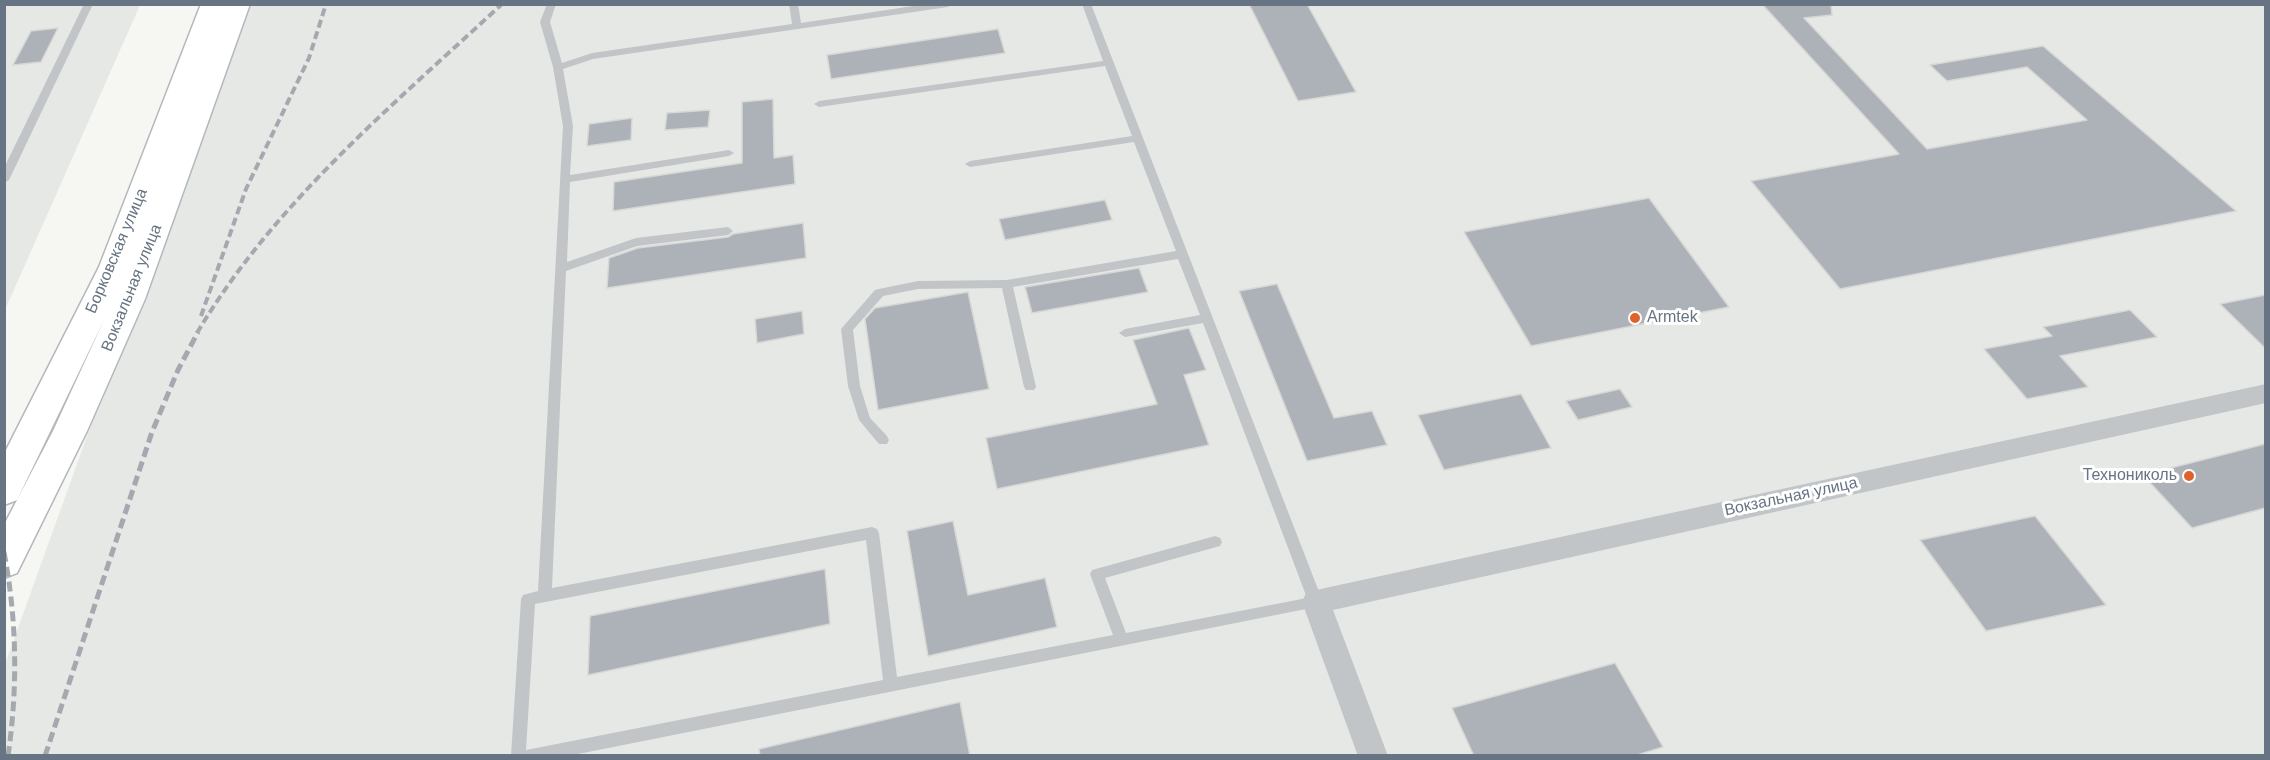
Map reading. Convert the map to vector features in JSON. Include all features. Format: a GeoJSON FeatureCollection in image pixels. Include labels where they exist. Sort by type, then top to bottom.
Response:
{"type":"FeatureCollection","features":[{"type":"Feature","properties":{"kind":"main road","name":"Борковская улица"},"geometry":{"type":"LineString","coordinates":[[4,490],[114,267],[214,4]]}},
{"type":"Feature","properties":{"kind":"main road","name":"Вокзальная улица"},"geometry":{"type":"LineString","coordinates":[[4,562],[70,430],[129,300],[238,4]]}},
{"type":"Feature","properties":{"kind":"street","name":"Вокзальная улица"},"geometry":{"type":"LineString","coordinates":[[1316,602],[2265,393]]}},
{"type":"Feature","properties":{"kind":"street"},"geometry":{"type":"LineString","coordinates":[[1316,602],[1373,756]]}},
{"type":"Feature","properties":{"kind":"lane"},"geometry":{"type":"LineString","coordinates":[[4,180],[89,4]]}},
{"type":"Feature","properties":{"kind":"lane"},"geometry":{"type":"LineString","coordinates":[[545,596],[568,126],[558,67],[544,22],[552,4]]}},
{"type":"Feature","properties":{"kind":"lane"},"geometry":{"type":"LineString","coordinates":[[793,4],[797,26]]}},
{"type":"Feature","properties":{"kind":"lane"},"geometry":{"type":"LineString","coordinates":[[558,67],[592,56],[948,4]]}},
{"type":"Feature","properties":{"kind":"lane"},"geometry":{"type":"LineString","coordinates":[[529,756],[1316,602],[1086,4]]}},
{"type":"Feature","properties":{"kind":"lane"},"geometry":{"type":"LineString","coordinates":[[819,104],[1109,63]]}},
{"type":"Feature","properties":{"kind":"lane"},"geometry":{"type":"LineString","coordinates":[[970,164],[1138,138]]}},
{"type":"Feature","properties":{"kind":"lane"},"geometry":{"type":"LineString","coordinates":[[565,179],[729,153]]}},
{"type":"Feature","properties":{"kind":"lane"},"geometry":{"type":"LineString","coordinates":[[560,269],[636,242],[728,231]]}},
{"type":"Feature","properties":{"kind":"lane"},"geometry":{"type":"LineString","coordinates":[[883,440],[865,420],[854,386],[847,329],[879,293],[918,285],[1007,284],[1183,254]]}},
{"type":"Feature","properties":{"kind":"lane"},"geometry":{"type":"LineString","coordinates":[[1007,284],[1030,387]]}},
{"type":"Feature","properties":{"kind":"lane"},"geometry":{"type":"LineString","coordinates":[[1125,333],[1207,318]]}},
{"type":"Feature","properties":{"kind":"lane"},"geometry":{"type":"LineString","coordinates":[[518,756],[528,599],[872,533],[891,685]]}},
{"type":"Feature","properties":{"kind":"lane"},"geometry":{"type":"LineString","coordinates":[[1122,640],[1097,574],[1215,542]]}},
{"type":"Feature","properties":{"kind":"shaded area"},"geometry":{"type":"Polygon","coordinates":[[[5,5],[140,5],[5,310],[5,5]]]}},
{"type":"Feature","properties":{"kind":"shaded area"},"geometry":{"type":"Polygon","coordinates":[[[242,5],[2265,5],[2265,755],[5,756],[4,667],[242,5]]]}},
{"type":"Feature","properties":{"kind":"building"},"geometry":{"type":"Polygon","coordinates":[[[1249,4],[1307,4],[1356,92],[1298,101],[1249,4]]]}},
{"type":"Feature","properties":{"kind":"building"},"geometry":{"type":"Polygon","coordinates":[[[1762,4],[1831,4],[1832,15],[1804,18],[1927,149],[2087,120],[2027,67],[1947,81],[1930,65],[2043,46],[2236,211],[1840,289],[1751,181],[1899,154],[1762,4]]]}},
{"type":"Feature","properties":{"kind":"building"},"geometry":{"type":"Polygon","coordinates":[[[58,28],[41,62],[13,65],[31,31],[58,28]]]}},
{"type":"Feature","properties":{"kind":"building"},"geometry":{"type":"Polygon","coordinates":[[[998,29],[1005,53],[831,79],[827,55],[998,29]]]}},
{"type":"Feature","properties":{"kind":"building"},"geometry":{"type":"Polygon","coordinates":[[[773,99],[774,158],[793,155],[795,184],[613,211],[614,182],[742,163],[742,102],[773,99]]]}},
{"type":"Feature","properties":{"kind":"building"},"geometry":{"type":"Polygon","coordinates":[[[710,110],[708,127],[665,130],[667,113],[710,110]]]}},
{"type":"Feature","properties":{"kind":"building"},"geometry":{"type":"Polygon","coordinates":[[[632,118],[631,140],[587,146],[589,124],[632,118]]]}},
{"type":"Feature","properties":{"kind":"building"},"geometry":{"type":"Polygon","coordinates":[[[1649,198],[1729,307],[1531,346],[1464,232],[1649,198]]]}},
{"type":"Feature","properties":{"kind":"building"},"geometry":{"type":"Polygon","coordinates":[[[1105,200],[1112,220],[1005,240],[999,219],[1105,200]]]}},
{"type":"Feature","properties":{"kind":"building"},"geometry":{"type":"Polygon","coordinates":[[[803,223],[806,258],[607,288],[609,258],[638,248],[728,237],[733,234],[803,223]]]}},
{"type":"Feature","properties":{"kind":"building"},"geometry":{"type":"Polygon","coordinates":[[[1139,268],[1148,292],[1032,313],[1025,287],[1139,268]]]}},
{"type":"Feature","properties":{"kind":"building"},"geometry":{"type":"Polygon","coordinates":[[[1277,284],[1334,418],[1372,411],[1387,445],[1307,461],[1239,291],[1277,284]]]}},
{"type":"Feature","properties":{"kind":"building"},"geometry":{"type":"Polygon","coordinates":[[[968,292],[989,389],[878,410],[865,319],[875,308],[968,292]]]}},
{"type":"Feature","properties":{"kind":"building"},"geometry":{"type":"Polygon","coordinates":[[[2265,295],[2265,348],[2220,304],[2265,295]]]}},
{"type":"Feature","properties":{"kind":"building"},"geometry":{"type":"Polygon","coordinates":[[[2130,310],[2157,337],[2060,356],[2088,387],[2027,399],[1984,349],[2052,336],[2043,327],[2130,310]]]}},
{"type":"Feature","properties":{"kind":"building"},"geometry":{"type":"Polygon","coordinates":[[[802,311],[804,334],[757,343],[755,319],[802,311]]]}},
{"type":"Feature","properties":{"kind":"building"},"geometry":{"type":"Polygon","coordinates":[[[1189,328],[1206,370],[1184,375],[1209,445],[997,489],[986,438],[1157,404],[1133,340],[1189,328]]]}},
{"type":"Feature","properties":{"kind":"building"},"geometry":{"type":"Polygon","coordinates":[[[1620,389],[1632,407],[1578,420],[1566,401],[1620,389]]]}},
{"type":"Feature","properties":{"kind":"building"},"geometry":{"type":"Polygon","coordinates":[[[1521,394],[1551,448],[1444,470],[1418,415],[1521,394]]]}},
{"type":"Feature","properties":{"kind":"building"},"geometry":{"type":"Polygon","coordinates":[[[2265,444],[2265,508],[2192,528],[2143,475],[2265,444]]]}},
{"type":"Feature","properties":{"kind":"building"},"geometry":{"type":"Polygon","coordinates":[[[2035,516],[2106,605],[1986,631],[1920,540],[2035,516]]]}},
{"type":"Feature","properties":{"kind":"building"},"geometry":{"type":"Polygon","coordinates":[[[953,521],[968,595],[1045,578],[1057,627],[928,656],[907,531],[953,521]]]}},
{"type":"Feature","properties":{"kind":"building"},"geometry":{"type":"Polygon","coordinates":[[[825,569],[830,624],[588,675],[590,616],[825,569]]]}},
{"type":"Feature","properties":{"kind":"building"},"geometry":{"type":"Polygon","coordinates":[[[1615,663],[1663,747],[1634,756],[1474,756],[1452,708],[1615,663]]]}},
{"type":"Feature","properties":{"kind":"building"},"geometry":{"type":"Polygon","coordinates":[[[960,702],[970,756],[760,756],[759,749],[960,702]]]}},
{"type":"Feature","properties":{"kind":"railway"},"geometry":{"type":"LineString","coordinates":[[201,316],[246,189],[309,58],[326,4]]}},
{"type":"Feature","properties":{"kind":"railway"},"geometry":{"type":"LineString","coordinates":[[197,333],[228,286],[298,199],[377,119],[502,4]]}},
{"type":"Feature","properties":{"kind":"railway"},"geometry":{"type":"LineString","coordinates":[[45,756],[152,432],[178,370],[198,332]]}},
{"type":"Feature","properties":{"kind":"railway"},"geometry":{"type":"LineString","coordinates":[[4,552],[12,603],[15,654],[8,756]]}},
{"type":"Feature","properties":{"kind":"place","name":"Armtek"},"geometry":{"type":"Point","coordinates":[1635,318]}},
{"type":"Feature","properties":{"kind":"place","name":"Технониколь"},"geometry":{"type":"Point","coordinates":[2189,476]}}]}
